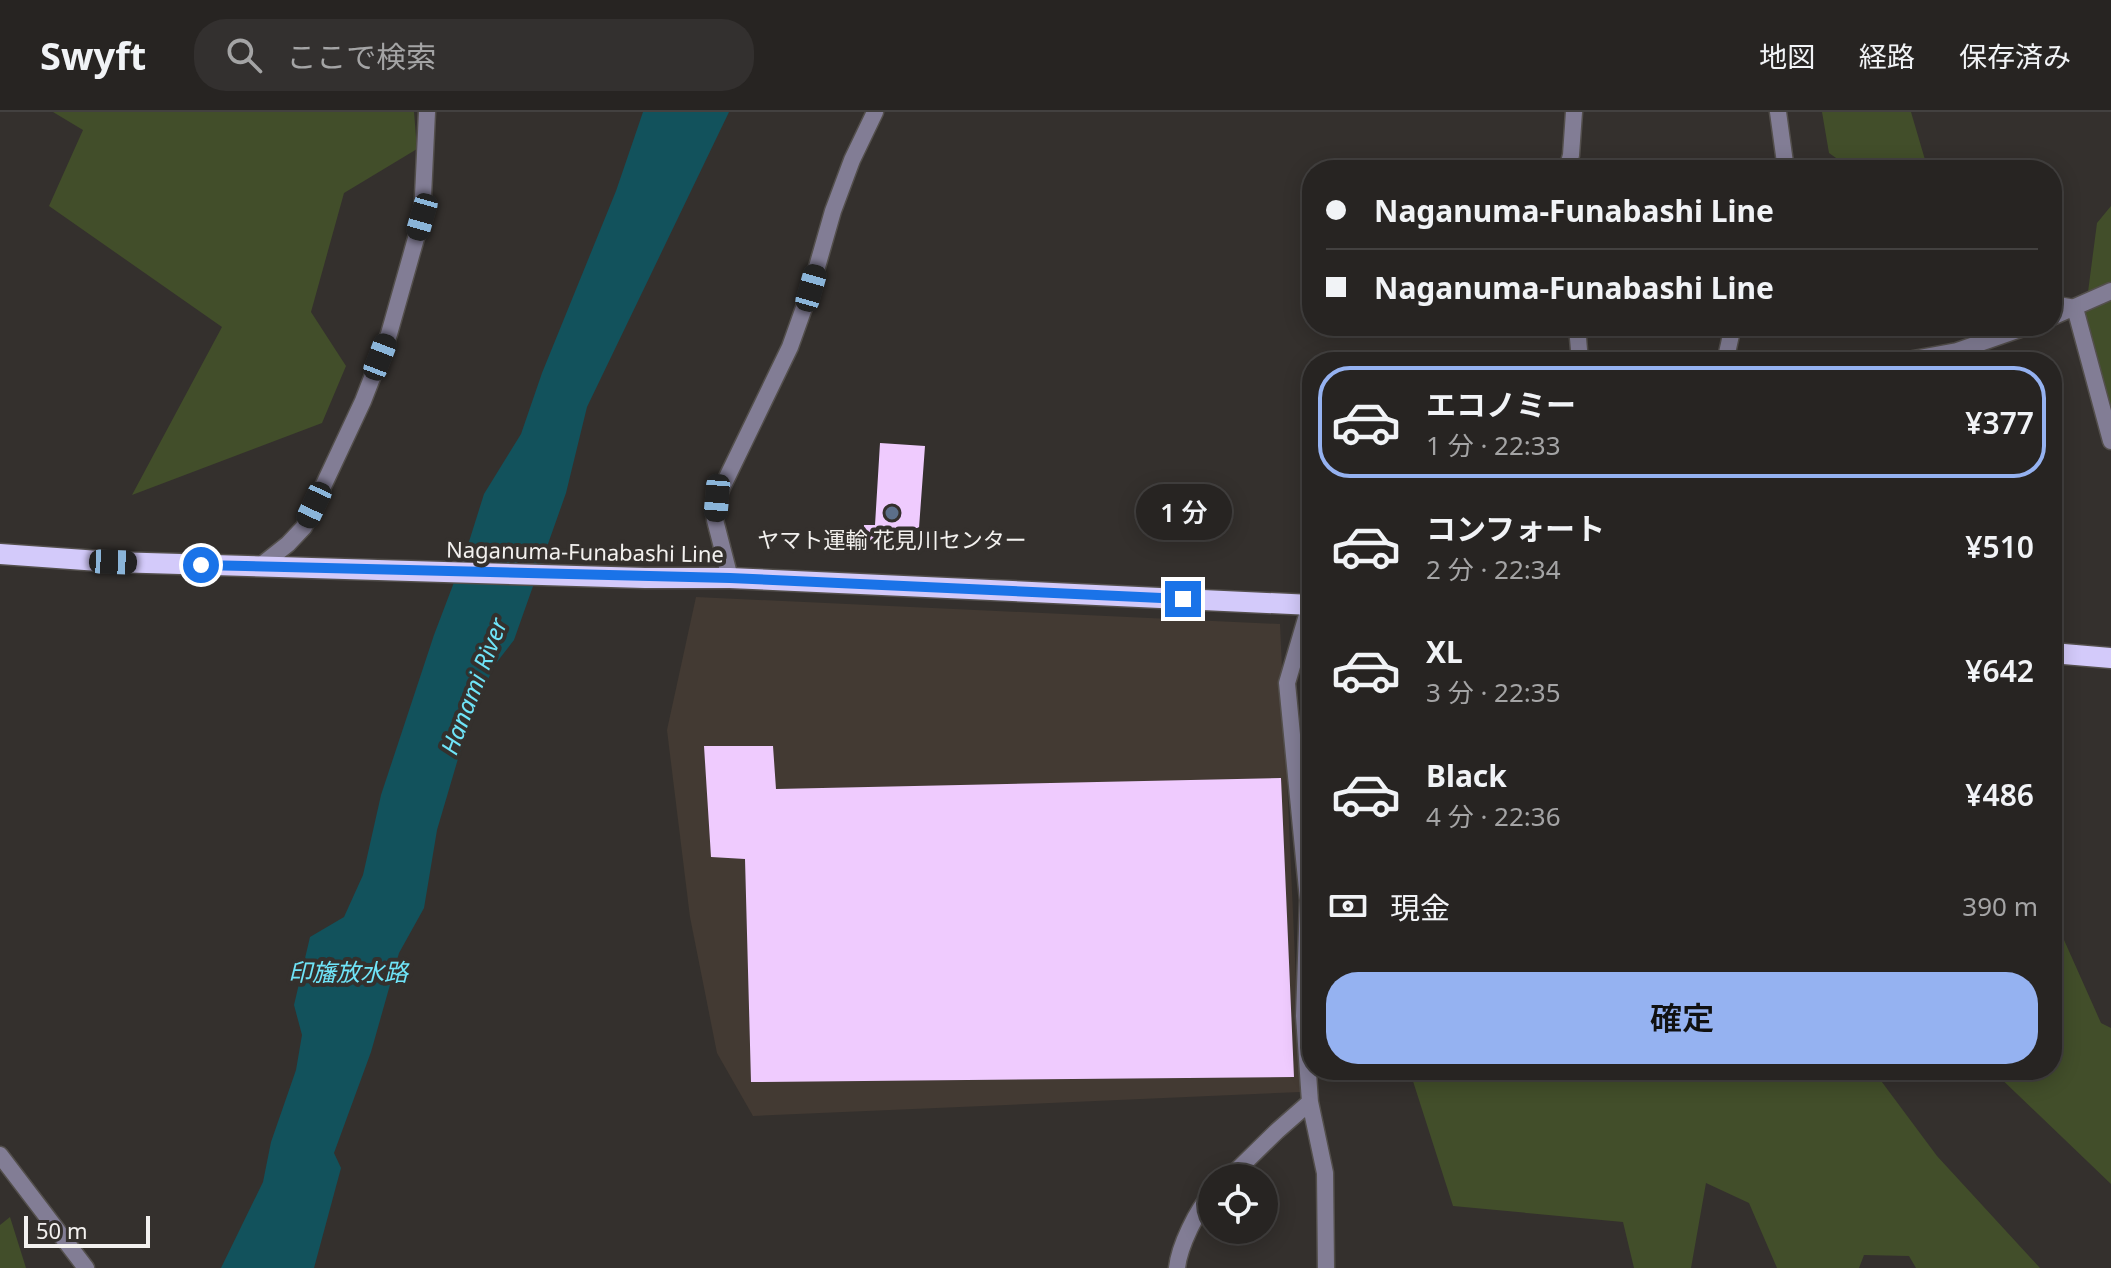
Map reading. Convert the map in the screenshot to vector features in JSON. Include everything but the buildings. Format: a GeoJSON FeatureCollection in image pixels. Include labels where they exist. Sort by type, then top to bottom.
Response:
{"type":"FeatureCollection","features":[{"type":"Feature","properties":{"kind":"main road","name":"Naganuma-Funabashi Line"},"geometry":{"type":"LineString","coordinates":[[0,554],[259,567],[730,578],[1302,604]]}},
{"type":"Feature","properties":{"kind":"main road"},"geometry":{"type":"LineString","coordinates":[[2062,654],[2111,658]]}},
{"type":"Feature","properties":{"kind":"street"},"geometry":{"type":"LineString","coordinates":[[259,567],[304,527],[363,401],[389,334],[422,217],[427,112]]}},
{"type":"Feature","properties":{"kind":"street"},"geometry":{"type":"LineString","coordinates":[[730,578],[715,520],[717,498],[790,347],[833,211],[852,160],[875,112]]}},
{"type":"Feature","properties":{"kind":"street"},"geometry":{"type":"LineString","coordinates":[[1570,160],[1574,112]]}},
{"type":"Feature","properties":{"kind":"street"},"geometry":{"type":"LineString","coordinates":[[1778,112],[1785,160]]}},
{"type":"Feature","properties":{"kind":"street"},"geometry":{"type":"LineString","coordinates":[[2062,313],[2111,291]]}},
{"type":"Feature","properties":{"kind":"street"},"geometry":{"type":"LineString","coordinates":[[2062,306],[2075,308]]}},
{"type":"Feature","properties":{"kind":"street"},"geometry":{"type":"LineString","coordinates":[[2075,308],[2111,441]]}},
{"type":"Feature","properties":{"kind":"street"},"geometry":{"type":"LineString","coordinates":[[1952,352],[2000,336]]}},
{"type":"Feature","properties":{"kind":"street"},"geometry":{"type":"LineString","coordinates":[[1302,634],[1287,683],[1302,845]]}},
{"type":"Feature","properties":{"kind":"street"},"geometry":{"type":"LineString","coordinates":[[1308,1080],[1325,1173],[1326,1268]]}},
{"type":"Feature","properties":{"kind":"street"},"geometry":{"type":"LineString","coordinates":[[1243,1164],[1310,1102]]}},
{"type":"Feature","properties":{"kind":"street"},"geometry":{"type":"LineString","coordinates":[[0,1155],[86,1268]]}},
{"type":"Feature","properties":{"kind":"street"},"geometry":{"type":"LineString","coordinates":[[1177,1268],[1179,1256],[1198,1215]]}},
{"type":"Feature","properties":{"kind":"shaded area"},"geometry":{"type":"Polygon","coordinates":[[[696,597],[1280,624],[1301,1092],[753,1116],[717,1053],[690,917],[667,730],[696,597]]]}},
{"type":"Feature","properties":{"kind":"green space"},"geometry":{"type":"Polygon","coordinates":[[[53,112],[414,112],[417,149],[344,193],[311,312],[346,366],[322,423],[132,495],[222,327],[49,206],[83,130],[53,112]]]}},
{"type":"Feature","properties":{"kind":"green space"},"geometry":{"type":"Polygon","coordinates":[[[1822,112],[1911,112],[1925,160],[1839,160],[1829,153],[1822,112]]]}},
{"type":"Feature","properties":{"kind":"green space"},"geometry":{"type":"Polygon","coordinates":[[[2111,206],[2111,421],[2085,315],[2097,223],[2111,206]]]}},
{"type":"Feature","properties":{"kind":"green space"},"geometry":{"type":"Polygon","coordinates":[[[2062,935],[2101,1023],[2111,1028],[2111,1184],[2002,1080],[2062,1080],[2062,935]]]}},
{"type":"Feature","properties":{"kind":"green space"},"geometry":{"type":"Polygon","coordinates":[[[1413,1080],[1880,1080],[1937,1156],[2040,1268],[1916,1268],[1909,1256],[1864,1255],[1859,1268],[1777,1268],[1749,1203],[1706,1183],[1691,1268],[1634,1268],[1623,1222],[1453,1206],[1413,1080]]]}},
{"type":"Feature","properties":{"kind":"green space"},"geometry":{"type":"Polygon","coordinates":[[[10,1217],[26,1268],[0,1268],[0,1225],[10,1217]]]}},
{"type":"Feature","properties":{"kind":"water","name":"印旛放水路"},"geometry":{"type":"Polygon","coordinates":[[[643,112],[729,112],[587,407],[566,493],[514,640],[493,667],[460,752],[437,830],[424,908],[399,953],[371,1052],[334,1153],[341,1168],[314,1268],[221,1268],[263,1182],[271,1142],[296,1070],[302,1035],[294,1005],[310,937],[344,917],[363,875],[381,795],[484,494],[521,434],[542,373],[616,191],[643,112]]]}},
{"type":"Feature","properties":{"kind":"place","name":"ヤマト運輸 花見川センター"},"geometry":{"type":"Point","coordinates":[892,513]}},
{"type":"Feature","properties":{"kind":"route"},"geometry":{"type":"LineString","coordinates":[[201,565],[730,578],[1183,599]]}},
{"type":"Feature","properties":{"kind":"water label","name":"Hanami River"},"geometry":{"type":"Point","coordinates":[473,686]}}]}
